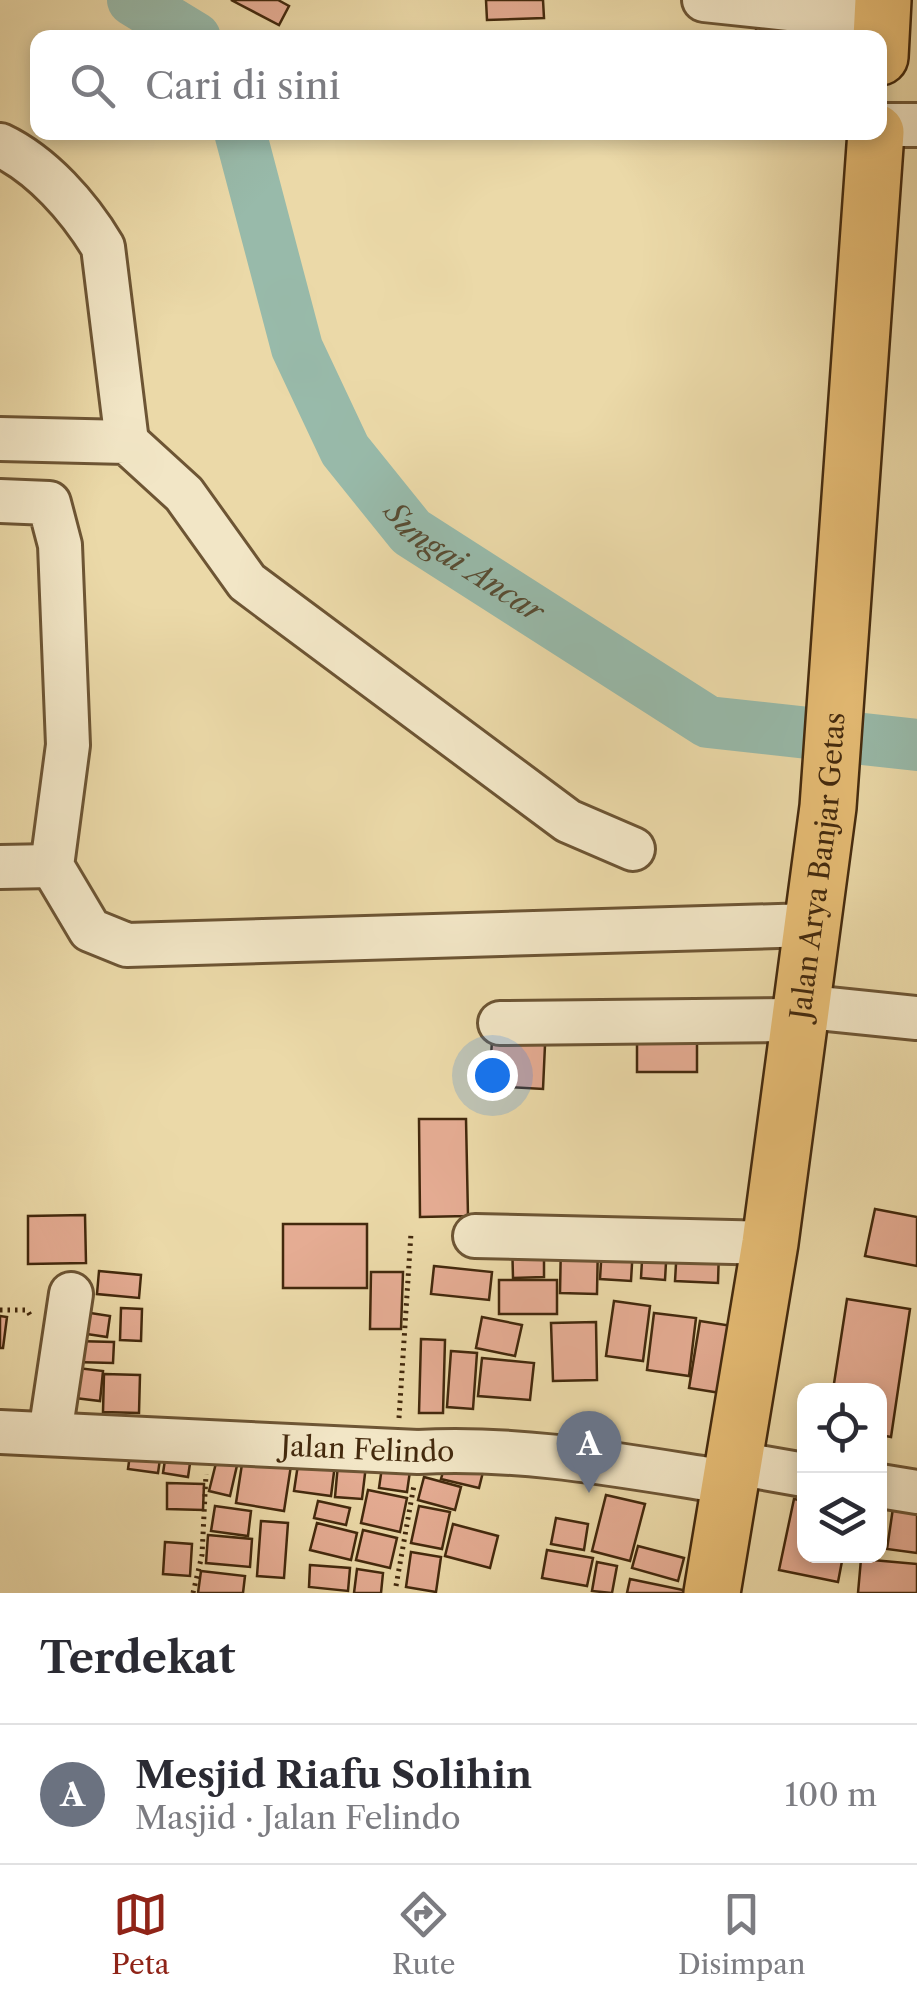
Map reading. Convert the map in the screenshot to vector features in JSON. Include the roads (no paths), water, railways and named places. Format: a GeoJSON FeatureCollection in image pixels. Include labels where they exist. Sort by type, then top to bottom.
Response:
{"type":"FeatureCollection","features":[{"type":"Feature","properties":{"kind":"highway","name":"Jalan Arya Banjar Getas"},"geometry":{"type":"LineString","coordinates":[[712,1593],[735,1473],[770,1244],[828,807],[875,140]]}},
{"type":"Feature","properties":{"kind":"street"},"geometry":{"type":"LineString","coordinates":[[704,0],[881,25]]}},
{"type":"Feature","properties":{"kind":"street"},"geometry":{"type":"LineString","coordinates":[[887,125],[917,125]]}},
{"type":"Feature","properties":{"kind":"street"},"geometry":{"type":"LineString","coordinates":[[0,145],[30,162],[90,225],[102,247],[127,442]]}},
{"type":"Feature","properties":{"kind":"street"},"geometry":{"type":"LineString","coordinates":[[51,439],[49,503],[60,546],[68,745],[52,866],[90,930],[127,945],[811,925]]}},
{"type":"Feature","properties":{"kind":"street"},"geometry":{"type":"LineString","coordinates":[[0,440],[127,442],[184,494],[247,582],[568,821],[633,848]]}},
{"type":"Feature","properties":{"kind":"street"},"geometry":{"type":"LineString","coordinates":[[0,500],[49,503]]}},
{"type":"Feature","properties":{"kind":"street"},"geometry":{"type":"LineString","coordinates":[[0,867],[52,866]]}},
{"type":"Feature","properties":{"kind":"street"},"geometry":{"type":"LineString","coordinates":[[500,1024],[798,1013],[917,1018]]}},
{"type":"Feature","properties":{"kind":"street"},"geometry":{"type":"LineString","coordinates":[[475,1236],[770,1244]]}},
{"type":"Feature","properties":{"kind":"street"},"geometry":{"type":"LineString","coordinates":[[50,1434],[71,1294]]}},
{"type":"Feature","properties":{"kind":"street","name":"Jalan Felindo"},"geometry":{"type":"LineString","coordinates":[[0,1432],[408,1451],[466,1450],[797,1475]]}},
{"type":"Feature","properties":{"kind":"street"},"geometry":{"type":"LineString","coordinates":[[887,1487],[917,1492]]}},
{"type":"Feature","properties":{"kind":"waterway","name":"Sungai Ancar"},"geometry":{"type":"LineString","coordinates":[[133,0],[182,30]]}},
{"type":"Feature","properties":{"kind":"waterway","name":"Sungai Ancar"},"geometry":{"type":"LineString","coordinates":[[242,140],[297,348],[345,450],[411,532],[708,722],[917,745]]}},
{"type":"Feature","properties":{"kind":"place","name":"Mesjid Riafu Solihin"},"geometry":{"type":"Point","coordinates":[589,1493]}}]}
